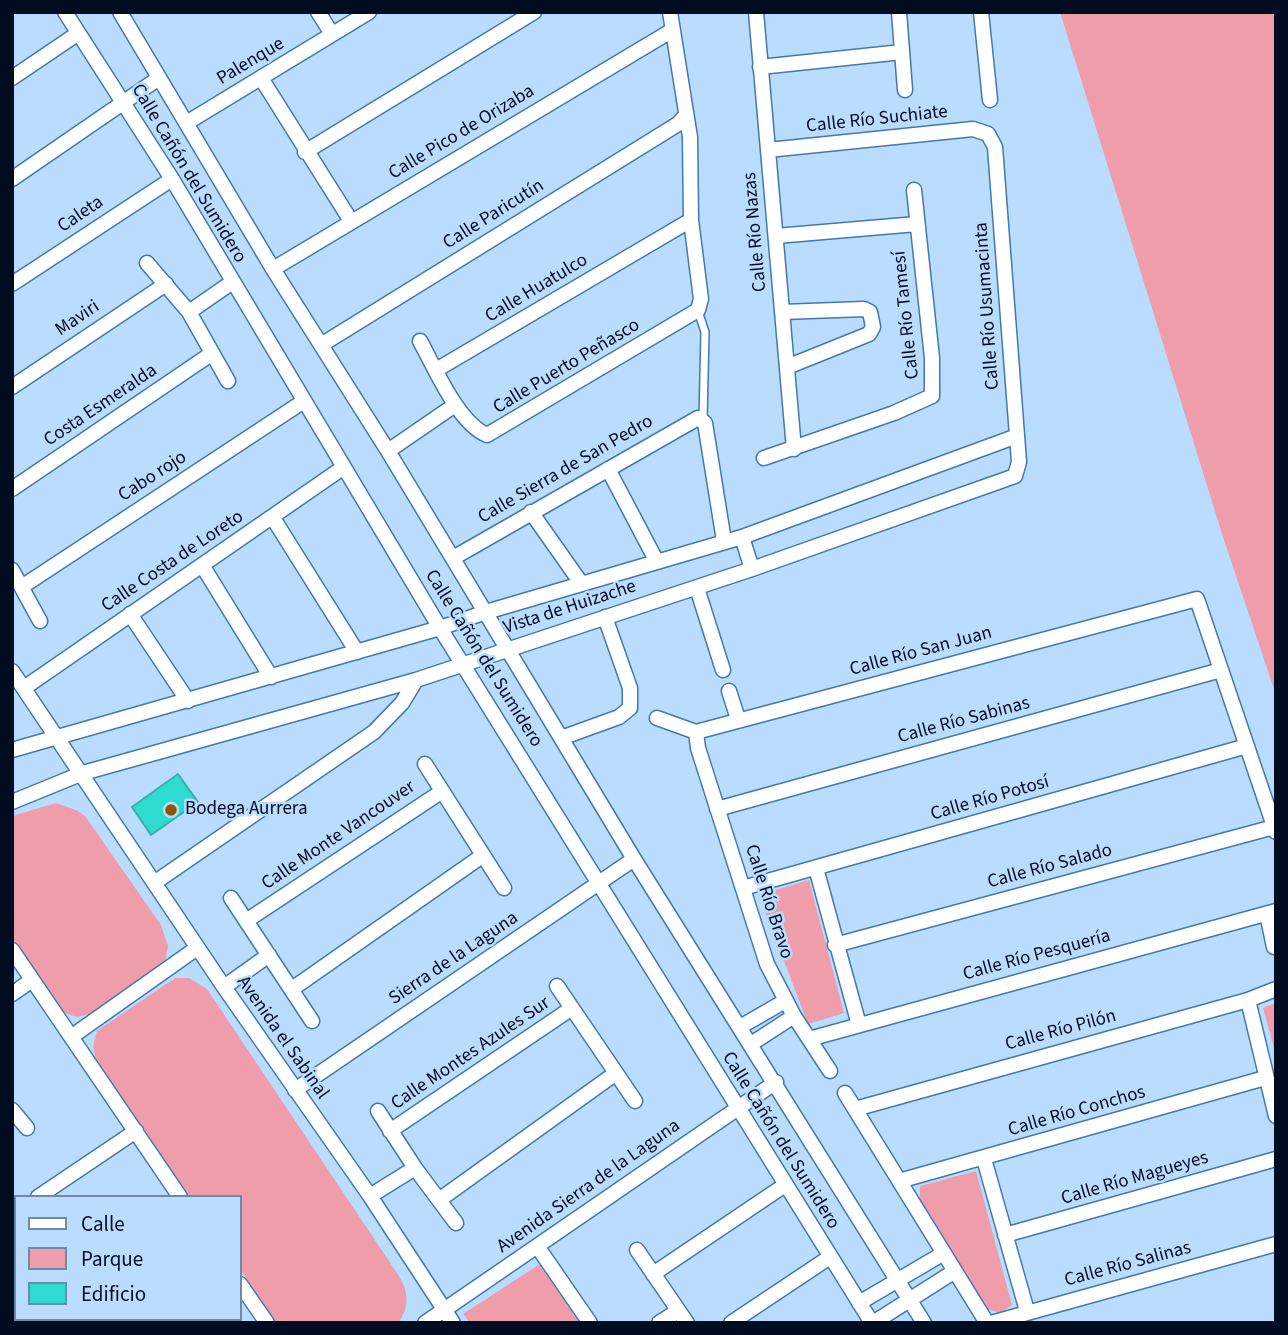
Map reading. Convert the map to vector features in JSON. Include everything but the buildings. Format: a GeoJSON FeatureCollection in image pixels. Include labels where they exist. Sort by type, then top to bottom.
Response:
{"type":"FeatureCollection","features":[{"type":"Feature","properties":{"kind":"street","name":"Calle Cañón del Sumidero"},"geometry":{"type":"LineString","coordinates":[[65,12],[172,179],[440,628],[873,1323]]}},
{"type":"Feature","properties":{"kind":"street","name":"Calle Cañón del Sumidero"},"geometry":{"type":"LineString","coordinates":[[120,12],[188,122],[273,269],[388,451],[634,859],[776,1082],[924,1323]]}},
{"type":"Feature","properties":{"kind":"street"},"geometry":{"type":"LineString","coordinates":[[318,12],[332,34]]}},
{"type":"Feature","properties":{"kind":"street","name":"Palenque"},"geometry":{"type":"LineString","coordinates":[[188,122],[369,12]]}},
{"type":"Feature","properties":{"kind":"street"},"geometry":{"type":"LineString","coordinates":[[305,152],[534,12]]}},
{"type":"Feature","properties":{"kind":"street"},"geometry":{"type":"LineString","coordinates":[[670,12],[690,137],[691,220],[699,308]]}},
{"type":"Feature","properties":{"kind":"street","name":"Calle Río Nazas"},"geometry":{"type":"LineString","coordinates":[[756,12],[794,449]]}},
{"type":"Feature","properties":{"kind":"street"},"geometry":{"type":"LineString","coordinates":[[899,12],[905,90]]}},
{"type":"Feature","properties":{"kind":"street"},"geometry":{"type":"LineString","coordinates":[[981,12],[990,100]]}},
{"type":"Feature","properties":{"kind":"street","name":"Calle Pico de Orizaba"},"geometry":{"type":"LineString","coordinates":[[273,269],[671,31]]}},
{"type":"Feature","properties":{"kind":"street"},"geometry":{"type":"LineString","coordinates":[[12,78],[77,34]]}},
{"type":"Feature","properties":{"kind":"street"},"geometry":{"type":"LineString","coordinates":[[760,67],[902,52]]}},
{"type":"Feature","properties":{"kind":"street"},"geometry":{"type":"LineString","coordinates":[[12,179],[159,78]]}},
{"type":"Feature","properties":{"kind":"street"},"geometry":{"type":"LineString","coordinates":[[261,78],[305,152],[351,221]]}},
{"type":"Feature","properties":{"kind":"street","name":"Calle Paricutín"},"geometry":{"type":"LineString","coordinates":[[321,345],[678,124],[685,116]]}},
{"type":"Feature","properties":{"kind":"street","name":"Calle Río Suchiate"},"geometry":{"type":"LineString","coordinates":[[768,150],[973,129],[988,134]]}},
{"type":"Feature","properties":{"kind":"street","name":"Calle Río Usumacinta"},"geometry":{"type":"LineString","coordinates":[[988,134],[995,147],[1019,467],[1015,476]]}},
{"type":"Feature","properties":{"kind":"street","name":"Caleta"},"geometry":{"type":"LineString","coordinates":[[12,284],[172,179]]}},
{"type":"Feature","properties":{"kind":"street"},"geometry":{"type":"LineString","coordinates":[[914,190],[917,224]]}},
{"type":"Feature","properties":{"kind":"street","name":"Calle Huatulco"},"geometry":{"type":"LineString","coordinates":[[436,370],[691,220]]}},
{"type":"Feature","properties":{"kind":"street","name":"Calle Río Tamesí"},"geometry":{"type":"LineString","coordinates":[[776,236],[917,224],[932,358],[932,396],[794,449]]}},
{"type":"Feature","properties":{"kind":"street"},"geometry":{"type":"LineString","coordinates":[[147,263],[189,312],[228,381]]}},
{"type":"Feature","properties":{"kind":"street"},"geometry":{"type":"LineString","coordinates":[[189,312],[232,283]]}},
{"type":"Feature","properties":{"kind":"street","name":"Maviri"},"geometry":{"type":"LineString","coordinates":[[12,387],[166,284]]}},
{"type":"Feature","properties":{"kind":"street","name":"Calle Puerto Peñasco"},"geometry":{"type":"LineString","coordinates":[[456,405],[476,428],[486,435],[492,434],[699,308]]}},
{"type":"Feature","properties":{"kind":"street"},"geometry":{"type":"LineString","coordinates":[[782,313],[864,309],[870,312],[873,327],[869,334],[787,367]]}},
{"type":"Feature","properties":{"kind":"street"},"geometry":{"type":"LineString","coordinates":[[388,451],[456,405],[420,341]]}},
{"type":"Feature","properties":{"kind":"street","name":"Costa Esmeralda"},"geometry":{"type":"LineString","coordinates":[[12,489],[211,354]]}},
{"type":"Feature","properties":{"kind":"street","name":"Cabo rojo"},"geometry":{"type":"LineString","coordinates":[[23,586],[304,401]]}},
{"type":"Feature","properties":{"kind":"street"},"geometry":{"type":"LineString","coordinates":[[701,419],[724,541]]}},
{"type":"Feature","properties":{"kind":"street","name":"Calle Sierra de San Pedro"},"geometry":{"type":"LineString","coordinates":[[453,558],[701,419]]}},
{"type":"Feature","properties":{"kind":"street","name":"Vista de Huizache"},"geometry":{"type":"LineString","coordinates":[[12,750],[440,628],[581,583],[742,537],[1017,436]]}},
{"type":"Feature","properties":{"kind":"street"},"geometry":{"type":"LineString","coordinates":[[764,458],[794,449]]}},
{"type":"Feature","properties":{"kind":"street","name":"Calle Costa de Loreto"},"geometry":{"type":"LineString","coordinates":[[24,688],[344,467]]}},
{"type":"Feature","properties":{"kind":"street"},"geometry":{"type":"LineString","coordinates":[[608,469],[657,562]]}},
{"type":"Feature","properties":{"kind":"street","name":"Vista de Huizache"},"geometry":{"type":"LineString","coordinates":[[12,802],[83,773],[416,680],[697,588],[1015,476]]}},
{"type":"Feature","properties":{"kind":"street"},"geometry":{"type":"LineString","coordinates":[[531,512],[581,583]]}},
{"type":"Feature","properties":{"kind":"street"},"geometry":{"type":"LineString","coordinates":[[273,517],[357,652]]}},
{"type":"Feature","properties":{"kind":"street"},"geometry":{"type":"LineString","coordinates":[[742,537],[752,569]]}},
{"type":"Feature","properties":{"kind":"street"},"geometry":{"type":"LineString","coordinates":[[202,565],[271,677]]}},
{"type":"Feature","properties":{"kind":"street"},"geometry":{"type":"LineString","coordinates":[[12,569],[40,621]]}},
{"type":"Feature","properties":{"kind":"street"},"geometry":{"type":"LineString","coordinates":[[697,588],[723,670]]}},
{"type":"Feature","properties":{"kind":"street","name":"Calle Río San Juan"},"geometry":{"type":"LineString","coordinates":[[696,732],[1196,599],[1221,670]]}},
{"type":"Feature","properties":{"kind":"street"},"geometry":{"type":"LineString","coordinates":[[130,614],[188,701]]}},
{"type":"Feature","properties":{"kind":"street"},"geometry":{"type":"LineString","coordinates":[[561,738],[626,713],[632,700],[605,617]]}},
{"type":"Feature","properties":{"kind":"street"},"geometry":{"type":"LineString","coordinates":[[1221,670],[1275,829]]}},
{"type":"Feature","properties":{"kind":"street","name":"Calle Río Sabinas"},"geometry":{"type":"LineString","coordinates":[[717,809],[1221,670]]}},
{"type":"Feature","properties":{"kind":"street"},"geometry":{"type":"LineString","coordinates":[[12,671],[83,773]]}},
{"type":"Feature","properties":{"kind":"street"},"geometry":{"type":"LineString","coordinates":[[154,883],[374,732],[402,703],[416,680]]}},
{"type":"Feature","properties":{"kind":"street"},"geometry":{"type":"LineString","coordinates":[[729,691],[738,719]]}},
{"type":"Feature","properties":{"kind":"street"},"geometry":{"type":"LineString","coordinates":[[657,718],[696,732]]}},
{"type":"Feature","properties":{"kind":"street","name":"Calle Río Bravo"},"geometry":{"type":"LineString","coordinates":[[696,732],[717,809],[767,964],[794,1016],[830,1071]]}},
{"type":"Feature","properties":{"kind":"street","name":"Calle Río Potosí"},"geometry":{"type":"LineString","coordinates":[[743,888],[1247,747]]}},
{"type":"Feature","properties":{"kind":"street"},"geometry":{"type":"LineString","coordinates":[[425,764],[441,792]]}},
{"type":"Feature","properties":{"kind":"street","name":"Avenida el Sabinal"},"geometry":{"type":"LineString","coordinates":[[83,773],[223,987],[370,1196],[449,1317]]}},
{"type":"Feature","properties":{"kind":"street","name":"Calle Monte Vancouver"},"geometry":{"type":"LineString","coordinates":[[246,921],[441,792],[504,888]]}},
{"type":"Feature","properties":{"kind":"street","name":"Calle Río Salado"},"geometry":{"type":"LineString","coordinates":[[835,945],[1275,829]]}},
{"type":"Feature","properties":{"kind":"street"},"geometry":{"type":"LineString","coordinates":[[292,989],[482,856]]}},
{"type":"Feature","properties":{"kind":"street","name":"Sierra de la Laguna"},"geometry":{"type":"LineString","coordinates":[[295,1090],[634,859]]}},
{"type":"Feature","properties":{"kind":"street"},"geometry":{"type":"LineString","coordinates":[[816,868],[859,1025]]}},
{"type":"Feature","properties":{"kind":"street"},"geometry":{"type":"LineString","coordinates":[[231,898],[312,1021]]}},
{"type":"Feature","properties":{"kind":"street"},"geometry":{"type":"LineString","coordinates":[[1272,912],[1274,947]]}},
{"type":"Feature","properties":{"kind":"street","name":"Calle Río Pesquería"},"geometry":{"type":"LineString","coordinates":[[809,1038],[1272,912]]}},
{"type":"Feature","properties":{"kind":"street"},"geometry":{"type":"LineString","coordinates":[[71,1037],[197,948]]}},
{"type":"Feature","properties":{"kind":"street"},"geometry":{"type":"LineString","coordinates":[[12,950],[179,1195]]}},
{"type":"Feature","properties":{"kind":"street"},"geometry":{"type":"LineString","coordinates":[[223,987],[269,955]]}},
{"type":"Feature","properties":{"kind":"street"},"geometry":{"type":"LineString","coordinates":[[12,994],[32,980]]}},
{"type":"Feature","properties":{"kind":"street"},"geometry":{"type":"LineString","coordinates":[[557,986],[635,1101]]}},
{"type":"Feature","properties":{"kind":"street","name":"Calle Río Pilón"},"geometry":{"type":"LineString","coordinates":[[855,1109],[1248,1000],[1276,989]]}},
{"type":"Feature","properties":{"kind":"street"},"geometry":{"type":"LineString","coordinates":[[740,1027],[785,1000]]}},
{"type":"Feature","properties":{"kind":"street"},"geometry":{"type":"LineString","coordinates":[[1248,1000],[1276,1116]]}},
{"type":"Feature","properties":{"kind":"street","name":"Calle Montes Azules Sur"},"geometry":{"type":"LineString","coordinates":[[390,1132],[572,1008]]}},
{"type":"Feature","properties":{"kind":"street"},"geometry":{"type":"LineString","coordinates":[[751,1044],[794,1016]]}},
{"type":"Feature","properties":{"kind":"street"},"geometry":{"type":"LineString","coordinates":[[439,1200],[616,1073]]}},
{"type":"Feature","properties":{"kind":"street","name":"Calle Río Conchos"},"geometry":{"type":"LineString","coordinates":[[900,1181],[1265,1079]]}},
{"type":"Feature","properties":{"kind":"street","name":"Avenida Sierra de la Laguna"},"geometry":{"type":"LineString","coordinates":[[425,1323],[449,1317],[537,1246],[776,1082]]}},
{"type":"Feature","properties":{"kind":"street"},"geometry":{"type":"LineString","coordinates":[[845,1093],[989,1323]]}},
{"type":"Feature","properties":{"kind":"street"},"geometry":{"type":"LineString","coordinates":[[12,1110],[27,1128]]}},
{"type":"Feature","properties":{"kind":"street"},"geometry":{"type":"LineString","coordinates":[[378,1111],[415,1168],[456,1223]]}},
{"type":"Feature","properties":{"kind":"street"},"geometry":{"type":"LineString","coordinates":[[41,1195],[136,1131]]}},
{"type":"Feature","properties":{"kind":"street"},"geometry":{"type":"LineString","coordinates":[[984,1159],[1027,1311]]}},
{"type":"Feature","properties":{"kind":"street","name":"Calle Río Magueyes"},"geometry":{"type":"LineString","coordinates":[[1005,1235],[1276,1159]]}},
{"type":"Feature","properties":{"kind":"street"},"geometry":{"type":"LineString","coordinates":[[370,1196],[415,1168]]}},
{"type":"Feature","properties":{"kind":"street"},"geometry":{"type":"LineString","coordinates":[[653,1274],[785,1185]]}},
{"type":"Feature","properties":{"kind":"street","name":"Calle Río Salinas"},"geometry":{"type":"LineString","coordinates":[[989,1323],[1276,1244]]}},
{"type":"Feature","properties":{"kind":"street"},"geometry":{"type":"LineString","coordinates":[[537,1246],[590,1323]]}},
{"type":"Feature","properties":{"kind":"street"},"geometry":{"type":"LineString","coordinates":[[638,1250],[682,1317],[659,1323]]}},
{"type":"Feature","properties":{"kind":"street"},"geometry":{"type":"LineString","coordinates":[[859,1303],[944,1253]]}},
{"type":"Feature","properties":{"kind":"street"},"geometry":{"type":"LineString","coordinates":[[731,1323],[830,1257]]}},
{"type":"Feature","properties":{"kind":"street"},"geometry":{"type":"LineString","coordinates":[[873,1323],[955,1271]]}},
{"type":"Feature","properties":{"kind":"street"},"geometry":{"type":"LineString","coordinates":[[242,1287],[267,1323]]}},
{"type":"Feature","properties":{"kind":"lane"},"geometry":{"type":"LineString","coordinates":[[699,308],[705,332],[701,419]]}},
{"type":"Feature","properties":{"kind":"green space"},"geometry":{"type":"Polygon","coordinates":[[[1060,12],[1276,12],[1276,695],[1223,537],[1060,12]]]}},
{"type":"Feature","properties":{"kind":"green space"},"geometry":{"type":"Polygon","coordinates":[[[56,803],[85,816],[161,925],[168,946],[165,962],[90,1014],[77,1017],[61,1012],[12,940],[12,816],[56,803]]]}},
{"type":"Feature","properties":{"kind":"green space"},"geometry":{"type":"Polygon","coordinates":[[[809,880],[844,1013],[808,1024],[759,895],[809,880]]]}},
{"type":"Feature","properties":{"kind":"green space"},"geometry":{"type":"Polygon","coordinates":[[[175,978],[189,978],[207,989],[397,1273],[404,1286],[406,1298],[405,1310],[398,1323],[276,1323],[242,1272],[242,1195],[189,1195],[96,1060],[93,1047],[97,1031],[175,978]]]}},
{"type":"Feature","properties":{"kind":"green space"},"geometry":{"type":"Polygon","coordinates":[[[1276,1003],[1276,1055],[1263,1008],[1276,1003]]]}},
{"type":"Feature","properties":{"kind":"green space"},"geometry":{"type":"Polygon","coordinates":[[[976,1171],[1012,1305],[1000,1313],[988,1309],[920,1199],[920,1186],[976,1171]]]}},
{"type":"Feature","properties":{"kind":"green space"},"geometry":{"type":"Polygon","coordinates":[[[540,1264],[580,1323],[470,1323],[463,1314],[540,1264]]]}},
{"type":"Feature","properties":{"kind":"place","name":"Bodega Aurrera"},"geometry":{"type":"Point","coordinates":[171,810]}}]}
